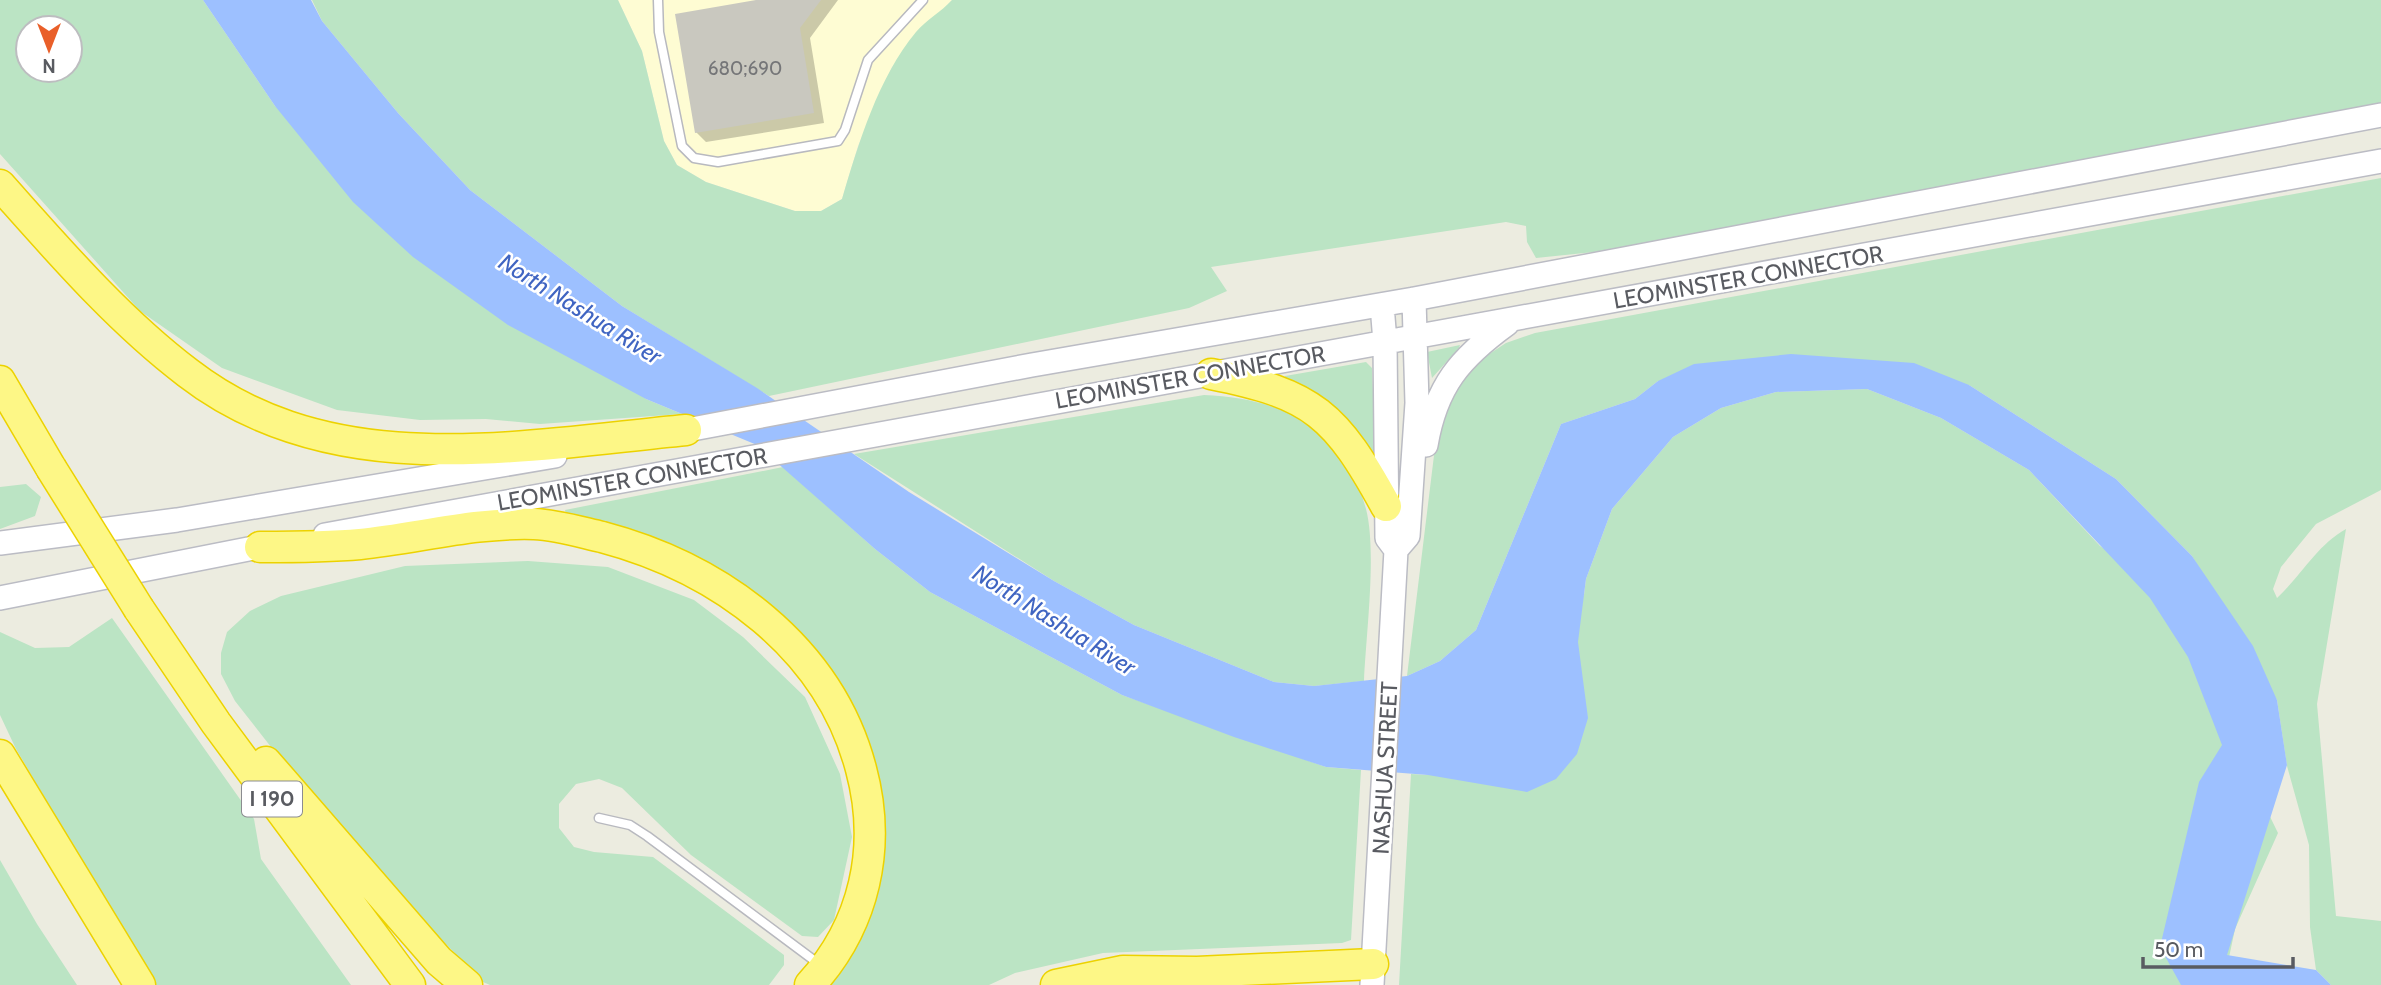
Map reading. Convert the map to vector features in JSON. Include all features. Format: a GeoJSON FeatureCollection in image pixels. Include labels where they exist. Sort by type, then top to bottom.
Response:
{"type":"FeatureCollection","features":[{"type":"Feature","properties":{"kind":"highway"},"geometry":{"type":"LineString","coordinates":[[0,186],[97,289],[168,356],[214,391],[263,418],[328,439],[386,449],[583,445],[686,430]]}},
{"type":"Feature","properties":{"kind":"highway"},"geometry":{"type":"LineString","coordinates":[[1211,374],[1278,389],[1303,400],[1345,438],[1386,506]]}},
{"type":"Feature","properties":{"kind":"highway","name":"I 190"},"geometry":{"type":"LineString","coordinates":[[0,381],[139,609],[216,723],[410,985]]}},
{"type":"Feature","properties":{"kind":"highway"},"geometry":{"type":"LineString","coordinates":[[260,547],[361,544],[479,527],[534,524],[574,530],[631,545],[688,567],[737,599],[794,647],[828,693],[855,745],[869,797],[872,844],[863,897],[850,929],[817,976]]}},
{"type":"Feature","properties":{"kind":"highway"},"geometry":{"type":"LineString","coordinates":[[164,644],[439,961],[467,985]]}},
{"type":"Feature","properties":{"kind":"highway"},"geometry":{"type":"LineString","coordinates":[[0,755],[140,985]]}},
{"type":"Feature","properties":{"kind":"highway"},"geometry":{"type":"LineString","coordinates":[[1056,985],[1123,971],[1373,974]]}},
{"type":"Feature","properties":{"kind":"highway"},"geometry":{"type":"LineString","coordinates":[[1197,972],[1237,985]]}},
{"type":"Feature","properties":{"kind":"main road","name":"LEOMINSTER CONNECTOR"},"geometry":{"type":"LineString","coordinates":[[686,430],[1414,299],[2381,115]]}},
{"type":"Feature","properties":{"kind":"main road","name":"LEOMINSTER CONNECTOR"},"geometry":{"type":"LineString","coordinates":[[0,598],[260,547],[2381,161]]}},
{"type":"Feature","properties":{"kind":"main road","name":"NASHUA STREET"},"geometry":{"type":"LineString","coordinates":[[1373,974],[1393,618],[1418,403],[1414,299]]}},
{"type":"Feature","properties":{"kind":"main road","name":"NASHUA STREET"},"geometry":{"type":"LineString","coordinates":[[1381,305],[1385,342],[1387,538],[1402,543]]}},
{"type":"Feature","properties":{"kind":"main road"},"geometry":{"type":"LineString","coordinates":[[1402,543],[1419,508],[1430,423],[1443,387],[1464,359],[1514,320]]}},
{"type":"Feature","properties":{"kind":"main road","name":"LEOMINSTER CONNECTOR"},"geometry":{"type":"LineString","coordinates":[[0,543],[177,520],[583,445]]}},
{"type":"Feature","properties":{"kind":"lane"},"geometry":{"type":"LineString","coordinates":[[657,0],[659,32],[682,146],[694,158],[718,162],[838,142],[845,130],[867,60],[923,0]]}},
{"type":"Feature","properties":{"kind":"lane"},"geometry":{"type":"LineString","coordinates":[[599,818],[629,825],[647,836],[817,976]]}},
{"type":"Feature","properties":{"kind":"shaded area"},"geometry":{"type":"Polygon","coordinates":[[[618,0],[952,0],[892,67],[858,146],[842,199],[821,211],[795,211],[706,182],[677,165],[664,141],[642,51],[618,0]]]}},
{"type":"Feature","properties":{"kind":"green space"},"geometry":{"type":"Polygon","coordinates":[[[0,0],[203,0],[275,106],[646,399],[682,414],[540,424],[486,419],[420,420],[337,410],[222,368],[140,311],[0,154],[0,0]]]}},
{"type":"Feature","properties":{"kind":"green space"},"geometry":{"type":"Polygon","coordinates":[[[312,0],[618,0],[642,51],[664,141],[677,165],[706,182],[795,211],[821,211],[842,199],[871,111],[891,69],[916,32],[952,0],[2381,0],[2381,109],[1594,252],[1536,258],[1527,242],[1526,226],[1506,222],[1211,267],[1227,291],[1189,308],[769,396],[622,306],[470,190],[398,113],[322,21],[312,0]]]}},
{"type":"Feature","properties":{"kind":"green space"},"geometry":{"type":"Polygon","coordinates":[[[2381,178],[2381,490],[2316,524],[2281,567],[2273,589],[2277,598],[2326,543],[2346,529],[2317,704],[2336,916],[2381,921],[2381,985],[2331,985],[2316,970],[2310,927],[2309,845],[2287,766],[2277,700],[2192,556],[2116,479],[1969,385],[1658,381],[1635,399],[1561,424],[1476,630],[1440,661],[1407,676],[1437,431],[1458,383],[1477,362],[1506,343],[1535,333],[2381,178]]]}},
{"type":"Feature","properties":{"kind":"green space"},"geometry":{"type":"Polygon","coordinates":[[[1460,345],[1459,348],[1432,378],[1427,352],[1460,345]]]}},
{"type":"Feature","properties":{"kind":"green space"},"geometry":{"type":"Polygon","coordinates":[[[1366,362],[1372,368],[1376,462],[1284,381],[1285,376],[1366,362]]]}},
{"type":"Feature","properties":{"kind":"green space"},"geometry":{"type":"Polygon","coordinates":[[[1867,389],[1941,418],[2029,470],[2100,546],[2154,579],[2278,833],[2235,929],[2227,967],[2236,985],[1399,985],[1411,774],[1428,775],[1584,595],[1586,579],[1612,509],[1673,437],[1721,408],[1776,392],[1867,389]]]}},
{"type":"Feature","properties":{"kind":"green space"},"geometry":{"type":"Polygon","coordinates":[[[1204,395],[1232,397],[1284,411],[1326,438],[1343,457],[1356,481],[1366,509],[1371,547],[1364,681],[1314,686],[1274,682],[1134,625],[1054,581],[854,454],[1204,395]]]}},
{"type":"Feature","properties":{"kind":"green space"},"geometry":{"type":"Polygon","coordinates":[[[783,467],[875,549],[930,592],[1122,695],[1326,767],[1361,770],[1351,940],[1342,943],[1103,953],[1015,973],[989,985],[828,985],[881,858],[813,655],[567,517],[565,510],[783,467]]]}},
{"type":"Feature","properties":{"kind":"green space"},"geometry":{"type":"Polygon","coordinates":[[[26,484],[41,497],[35,516],[0,529],[0,487],[26,484]]]}},
{"type":"Feature","properties":{"kind":"green space"},"geometry":{"type":"Polygon","coordinates":[[[528,561],[608,567],[694,600],[743,637],[805,697],[840,774],[852,837],[834,920],[818,937],[802,936],[691,855],[622,788],[599,779],[576,784],[559,804],[559,828],[574,847],[594,852],[653,857],[784,955],[784,965],[769,985],[490,985],[483,982],[343,839],[235,701],[221,674],[221,653],[227,632],[250,611],[281,596],[405,566],[528,561]]]}},
{"type":"Feature","properties":{"kind":"green space"},"geometry":{"type":"Polygon","coordinates":[[[112,618],[254,819],[261,859],[351,985],[155,985],[16,749],[0,715],[0,632],[35,648],[69,647],[112,618]]]}},
{"type":"Feature","properties":{"kind":"green space"},"geometry":{"type":"Polygon","coordinates":[[[0,860],[37,924],[77,985],[0,985],[0,860]]]}},
{"type":"Feature","properties":{"kind":"water","name":"North Nashua River"},"geometry":{"type":"Polygon","coordinates":[[[203,0],[311,0],[322,21],[398,113],[470,190],[622,306],[757,388],[909,492],[1054,581],[1134,625],[1274,682],[1314,686],[1407,676],[1440,661],[1476,630],[1561,424],[1635,399],[1658,381],[1694,364],[1791,354],[1914,363],[1969,385],[2116,479],[2192,556],[2253,646],[2277,700],[2287,765],[2227,955],[2316,970],[2331,985],[2181,985],[2160,947],[2199,782],[2222,745],[2188,657],[2150,598],[2029,470],[1941,418],[1867,389],[1776,392],[1721,408],[1673,437],[1612,509],[1586,579],[1578,642],[1588,718],[1577,754],[1556,779],[1527,792],[1428,775],[1326,767],[1234,737],[1122,695],[930,592],[875,549],[757,445],[646,399],[508,325],[413,257],[353,202],[275,106],[203,0]]]}},
{"type":"Feature","properties":{"kind":"building"},"geometry":{"type":"Polygon","coordinates":[[[756,0],[821,0],[800,28],[814,113],[695,133],[675,14],[756,0]]]}}]}
